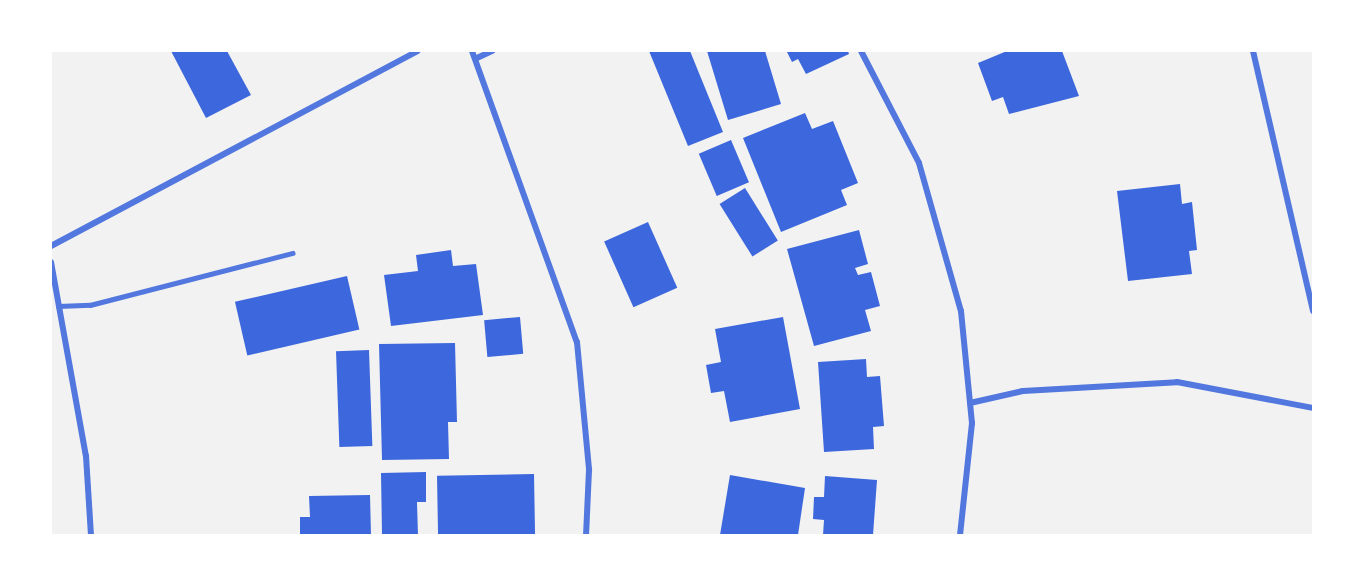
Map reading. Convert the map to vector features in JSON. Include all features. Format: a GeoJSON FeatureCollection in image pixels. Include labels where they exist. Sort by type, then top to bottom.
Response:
{"type":"FeatureCollection","features":[{"type":"Feature","properties":{"kind":"street"},"geometry":{"type":"LineString","coordinates":[[51,246],[417,51]]}},
{"type":"Feature","properties":{"kind":"street"},"geometry":{"type":"LineString","coordinates":[[472,51],[477,58],[577,342],[589,470],[586,535]]}},
{"type":"Feature","properties":{"kind":"street"},"geometry":{"type":"LineString","coordinates":[[477,58],[492,51]]}},
{"type":"Feature","properties":{"kind":"street"},"geometry":{"type":"LineString","coordinates":[[861,51],[919,163],[961,311],[970,403],[960,535]]}},
{"type":"Feature","properties":{"kind":"street"},"geometry":{"type":"LineString","coordinates":[[1253,51],[1313,311]]}},
{"type":"Feature","properties":{"kind":"street"},"geometry":{"type":"LineString","coordinates":[[51,262],[54,307],[86,456],[91,535]]}},
{"type":"Feature","properties":{"kind":"street"},"geometry":{"type":"LineString","coordinates":[[970,403],[1035,390],[1176,382],[1313,408]]}},
{"type":"Feature","properties":{"kind":"lane"},"geometry":{"type":"LineString","coordinates":[[54,307],[90,305],[292,253]]}},
{"type":"Feature","properties":{"kind":"building"},"geometry":{"type":"Polygon","coordinates":[[[171,51],[227,51],[251,95],[206,118],[171,51]]]}},
{"type":"Feature","properties":{"kind":"building"},"geometry":{"type":"Polygon","coordinates":[[[649,51],[690,51],[723,132],[688,146],[649,51]]]}},
{"type":"Feature","properties":{"kind":"building"},"geometry":{"type":"Polygon","coordinates":[[[707,51],[765,51],[781,104],[728,120],[707,51]]]}},
{"type":"Feature","properties":{"kind":"building"},"geometry":{"type":"Polygon","coordinates":[[[779,51],[848,51],[849,54],[806,74],[798,59],[792,62],[787,52],[779,51]]]}},
{"type":"Feature","properties":{"kind":"building"},"geometry":{"type":"Polygon","coordinates":[[[1007,51],[1062,51],[1079,96],[1009,114],[1003,97],[992,101],[978,63],[1007,51]]]}},
{"type":"Feature","properties":{"kind":"building"},"geometry":{"type":"Polygon","coordinates":[[[805,113],[812,129],[833,121],[858,183],[841,190],[847,205],[781,232],[743,138],[805,113]]]}},
{"type":"Feature","properties":{"kind":"building"},"geometry":{"type":"Polygon","coordinates":[[[731,140],[749,182],[717,196],[699,154],[731,140]]]}},
{"type":"Feature","properties":{"kind":"building"},"geometry":{"type":"Polygon","coordinates":[[[1180,184],[1182,204],[1192,202],[1197,250],[1189,251],[1192,274],[1128,281],[1117,191],[1180,184]]]}},
{"type":"Feature","properties":{"kind":"building"},"geometry":{"type":"Polygon","coordinates":[[[745,188],[778,241],[752,256],[720,204],[745,188]]]}},
{"type":"Feature","properties":{"kind":"building"},"geometry":{"type":"Polygon","coordinates":[[[648,222],[677,288],[633,307],[604,242],[648,222]]]}},
{"type":"Feature","properties":{"kind":"building"},"geometry":{"type":"Polygon","coordinates":[[[859,230],[868,264],[855,268],[858,275],[871,272],[880,306],[865,310],[871,331],[814,346],[787,249],[859,230]]]}},
{"type":"Feature","properties":{"kind":"building"},"geometry":{"type":"Polygon","coordinates":[[[451,250],[453,266],[476,264],[483,315],[391,326],[384,275],[418,271],[416,255],[451,250]]]}},
{"type":"Feature","properties":{"kind":"building"},"geometry":{"type":"Polygon","coordinates":[[[347,276],[359,330],[247,355],[235,302],[347,276]]]}},
{"type":"Feature","properties":{"kind":"building"},"geometry":{"type":"Polygon","coordinates":[[[520,317],[523,354],[487,357],[484,320],[520,317]]]}},
{"type":"Feature","properties":{"kind":"building"},"geometry":{"type":"Polygon","coordinates":[[[783,317],[800,409],[730,422],[724,391],[711,393],[706,365],[721,362],[715,329],[783,317]]]}},
{"type":"Feature","properties":{"kind":"building"},"geometry":{"type":"Polygon","coordinates":[[[455,343],[457,422],[448,422],[449,459],[382,460],[379,344],[455,343]]]}},
{"type":"Feature","properties":{"kind":"building"},"geometry":{"type":"Polygon","coordinates":[[[369,350],[372,446],[339,447],[336,351],[369,350]]]}},
{"type":"Feature","properties":{"kind":"building"},"geometry":{"type":"Polygon","coordinates":[[[866,359],[867,377],[880,376],[884,426],[873,427],[874,449],[824,452],[818,362],[866,359]]]}},
{"type":"Feature","properties":{"kind":"building"},"geometry":{"type":"Polygon","coordinates":[[[426,472],[426,502],[417,502],[418,535],[382,535],[381,473],[426,472]]]}},
{"type":"Feature","properties":{"kind":"building"},"geometry":{"type":"Polygon","coordinates":[[[534,474],[535,535],[438,535],[437,476],[534,474]]]}},
{"type":"Feature","properties":{"kind":"building"},"geometry":{"type":"Polygon","coordinates":[[[730,475],[805,488],[798,535],[720,535],[730,475]]]}},
{"type":"Feature","properties":{"kind":"building"},"geometry":{"type":"Polygon","coordinates":[[[825,476],[877,480],[873,535],[823,535],[824,520],[813,519],[814,497],[824,497],[825,476]]]}},
{"type":"Feature","properties":{"kind":"building"},"geometry":{"type":"Polygon","coordinates":[[[370,495],[371,535],[300,535],[300,517],[310,517],[309,496],[370,495]]]}}]}
